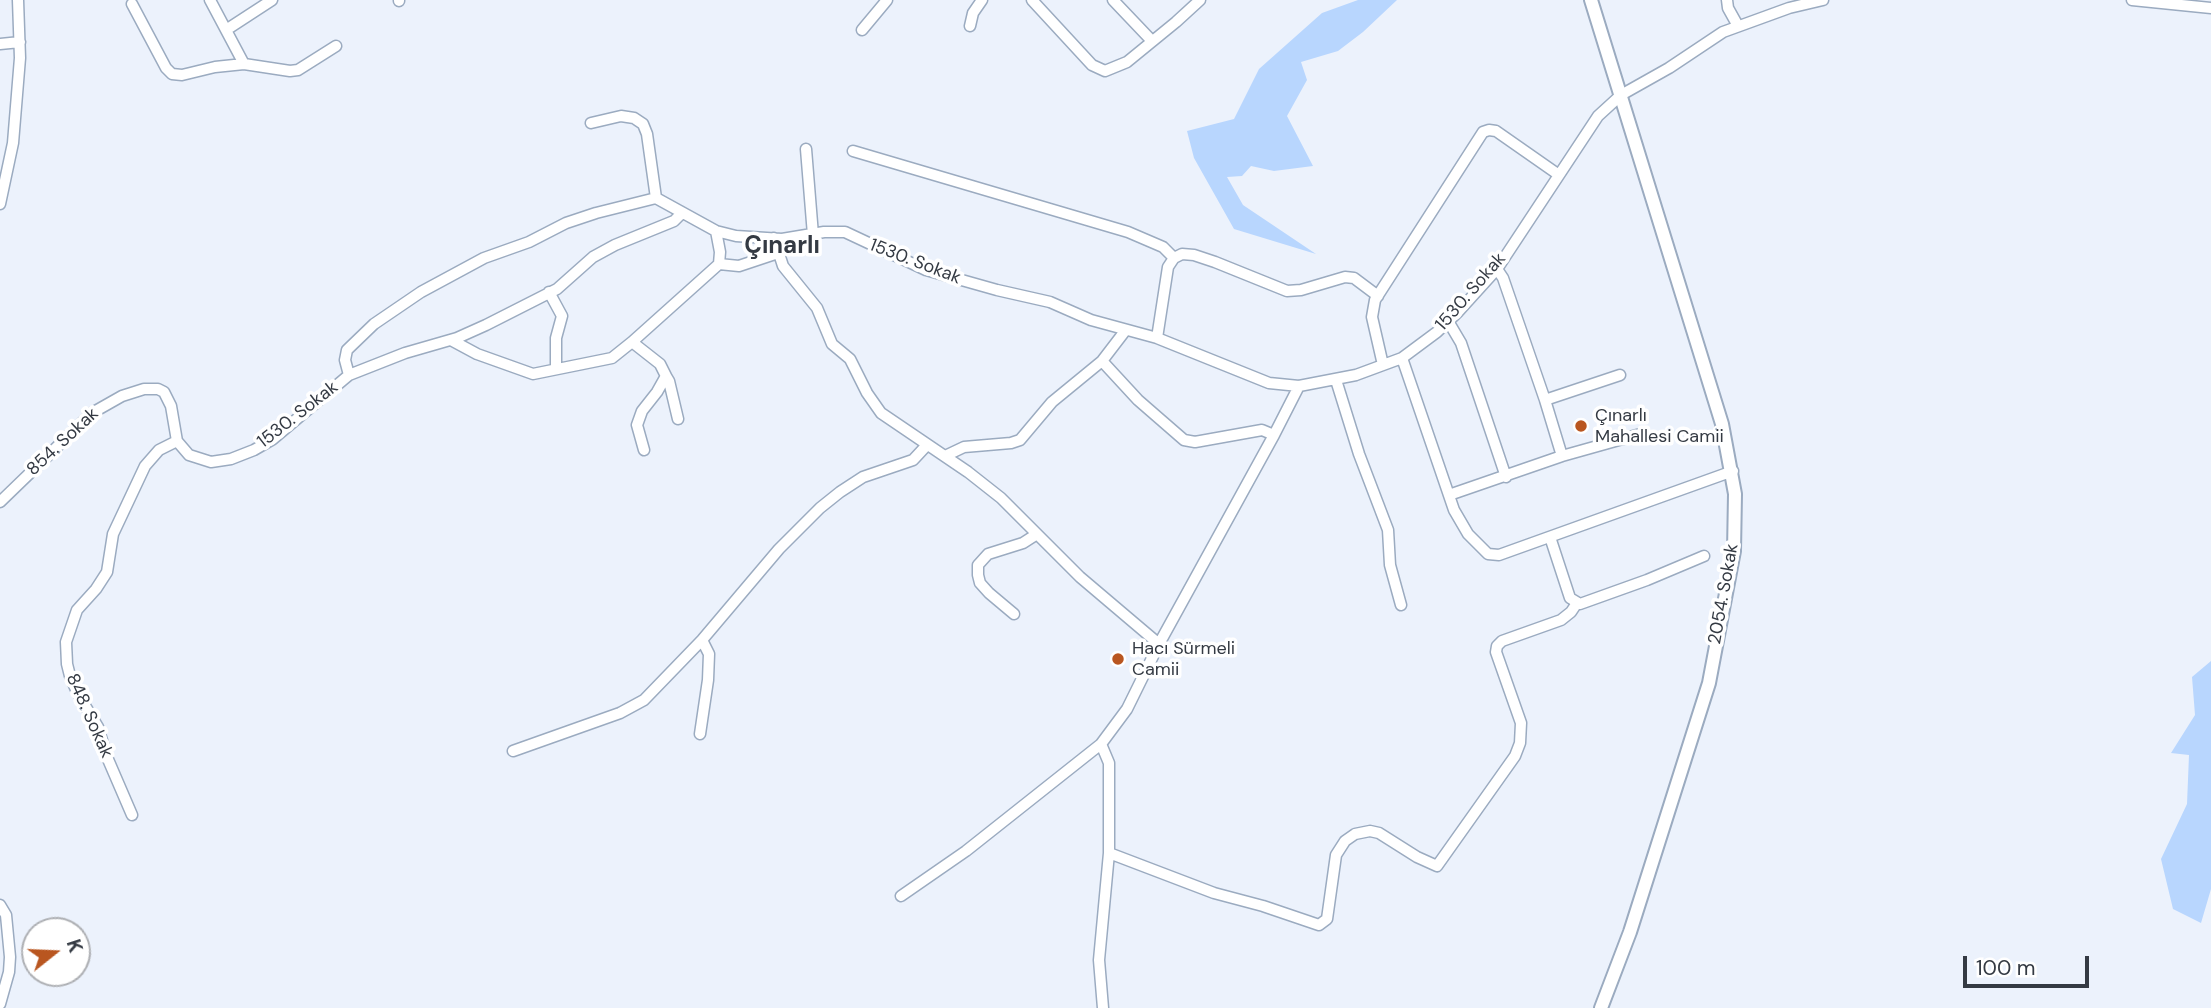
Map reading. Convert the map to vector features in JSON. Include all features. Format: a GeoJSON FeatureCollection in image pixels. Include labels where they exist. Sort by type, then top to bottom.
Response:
{"type":"FeatureCollection","features":[{"type":"Feature","properties":{"kind":"main road","name":"2054. Sokak"},"geometry":{"type":"LineString","coordinates":[[1591,0],[1722,424],[1733,471],[1735,494],[1734,551],[1709,683],[1630,932],[1601,1008]]}},
{"type":"Feature","properties":{"kind":"street"},"geometry":{"type":"LineString","coordinates":[[0,204],[13,143],[20,42],[19,0]]}},
{"type":"Feature","properties":{"kind":"street"},"geometry":{"type":"LineString","coordinates":[[210,0],[244,64]]}},
{"type":"Feature","properties":{"kind":"street"},"geometry":{"type":"LineString","coordinates":[[226,30],[272,0]]}},
{"type":"Feature","properties":{"kind":"street"},"geometry":{"type":"LineString","coordinates":[[862,30],[887,0]]}},
{"type":"Feature","properties":{"kind":"street"},"geometry":{"type":"LineString","coordinates":[[970,26],[973,13],[982,0]]}},
{"type":"Feature","properties":{"kind":"street"},"geometry":{"type":"LineString","coordinates":[[1032,0],[1098,70],[1113,70],[1153,41],[1197,1]]}},
{"type":"Feature","properties":{"kind":"street"},"geometry":{"type":"LineString","coordinates":[[1113,0],[1153,41]]}},
{"type":"Feature","properties":{"kind":"street"},"geometry":{"type":"LineString","coordinates":[[1727,0],[1727,8],[1738,26]]}},
{"type":"Feature","properties":{"kind":"street","name":"1530. Sokak"},"geometry":{"type":"LineString","coordinates":[[177,441],[190,456],[211,462],[231,459],[273,439],[349,375],[345,360],[347,350],[373,324],[421,292],[484,258],[529,242],[566,223],[656,198],[716,231],[736,236],[774,239],[845,232],[926,270],[1050,302],[1091,320],[1157,338],[1269,383],[1298,386],[1336,380],[1402,358],[1448,321],[1497,269],[1598,116],[1621,95],[1669,68],[1723,32],[1789,8],[1823,0]]}},
{"type":"Feature","properties":{"kind":"street"},"geometry":{"type":"LineString","coordinates":[[2132,0],[2211,8]]}},
{"type":"Feature","properties":{"kind":"street"},"geometry":{"type":"LineString","coordinates":[[132,4],[166,68],[172,74],[182,75],[215,67],[244,64],[283,72],[294,71],[336,46]]}},
{"type":"Feature","properties":{"kind":"street"},"geometry":{"type":"LineString","coordinates":[[0,44],[20,42]]}},
{"type":"Feature","properties":{"kind":"street"},"geometry":{"type":"LineString","coordinates":[[591,123],[621,116],[634,118],[643,124],[648,134],[656,198]]}},
{"type":"Feature","properties":{"kind":"street"},"geometry":{"type":"LineString","coordinates":[[1383,365],[1372,317],[1378,296],[1483,132],[1496,131],[1559,175]]}},
{"type":"Feature","properties":{"kind":"street"},"geometry":{"type":"LineString","coordinates":[[806,149],[813,235]]}},
{"type":"Feature","properties":{"kind":"street"},"geometry":{"type":"LineString","coordinates":[[853,151],[1128,232],[1163,247],[1174,258]]}},
{"type":"Feature","properties":{"kind":"street"},"geometry":{"type":"LineString","coordinates":[[349,375],[405,353],[451,340],[549,292],[567,281],[593,257],[674,221],[682,213]]}},
{"type":"Feature","properties":{"kind":"street"},"geometry":{"type":"LineString","coordinates":[[451,340],[477,354],[533,374],[612,358],[719,264],[720,251],[716,231]]}},
{"type":"Feature","properties":{"kind":"street"},"geometry":{"type":"LineString","coordinates":[[774,239],[783,266],[817,308],[832,344],[850,359],[867,393],[881,413],[1001,498],[1080,577],[1159,645]]}},
{"type":"Feature","properties":{"kind":"street"},"geometry":{"type":"LineString","coordinates":[[719,264],[739,266],[778,253]]}},
{"type":"Feature","properties":{"kind":"street"},"geometry":{"type":"LineString","coordinates":[[1157,338],[1168,267],[1174,258],[1182,254],[1194,255],[1287,291],[1301,290],[1345,277],[1354,278],[1378,296]]}},
{"type":"Feature","properties":{"kind":"street"},"geometry":{"type":"LineString","coordinates":[[1497,269],[1503,278],[1562,456]]}},
{"type":"Feature","properties":{"kind":"street"},"geometry":{"type":"LineString","coordinates":[[549,292],[562,316],[556,338],[556,368]]}},
{"type":"Feature","properties":{"kind":"street"},"geometry":{"type":"LineString","coordinates":[[1448,321],[1461,343],[1506,477]]}},
{"type":"Feature","properties":{"kind":"street"},"geometry":{"type":"LineString","coordinates":[[945,456],[964,447],[1020,440],[1052,402],[1102,361],[1125,331]]}},
{"type":"Feature","properties":{"kind":"street"},"geometry":{"type":"LineString","coordinates":[[632,342],[660,365],[669,381],[678,419]]}},
{"type":"Feature","properties":{"kind":"street"},"geometry":{"type":"LineString","coordinates":[[1402,358],[1449,495],[1463,526],[1474,542],[1488,554],[1499,555],[1733,471]]}},
{"type":"Feature","properties":{"kind":"street"},"geometry":{"type":"LineString","coordinates":[[1102,361],[1138,400],[1188,442],[1262,430],[1274,435]]}},
{"type":"Feature","properties":{"kind":"street"},"geometry":{"type":"LineString","coordinates":[[1545,400],[1620,375]]}},
{"type":"Feature","properties":{"kind":"street"},"geometry":{"type":"LineString","coordinates":[[643,450],[637,425],[642,411],[666,376]]}},
{"type":"Feature","properties":{"kind":"street"},"geometry":{"type":"LineString","coordinates":[[1336,380],[1359,453],[1388,530],[1390,565],[1401,605]]}},
{"type":"Feature","properties":{"kind":"street"},"geometry":{"type":"LineString","coordinates":[[901,896],[966,852],[1101,744],[1126,709],[1298,386]]}},
{"type":"Feature","properties":{"kind":"street","name":"854. Sokak"},"geometry":{"type":"LineString","coordinates":[[0,502],[92,412],[122,396],[144,389],[164,392],[171,407],[177,441]]}},
{"type":"Feature","properties":{"kind":"street"},"geometry":{"type":"LineString","coordinates":[[1449,495],[1562,456],[1644,433]]}},
{"type":"Feature","properties":{"kind":"street","name":"848. Sokak"},"geometry":{"type":"LineString","coordinates":[[132,815],[107,757],[98,727],[70,676],[66,642],[77,610],[107,572],[113,534],[145,466],[159,450],[177,441]]}},
{"type":"Feature","properties":{"kind":"street"},"geometry":{"type":"LineString","coordinates":[[513,751],[636,705],[702,640],[779,549],[820,508],[863,477],[913,460],[923,452],[927,444]]}},
{"type":"Feature","properties":{"kind":"street"},"geometry":{"type":"LineString","coordinates":[[1014,614],[980,583],[978,565],[988,554],[1023,543],[1037,534]]}},
{"type":"Feature","properties":{"kind":"street"},"geometry":{"type":"LineString","coordinates":[[1550,537],[1569,594],[1577,603],[1587,603],[1704,556]]}},
{"type":"Feature","properties":{"kind":"street"},"geometry":{"type":"LineString","coordinates":[[1109,853],[1213,893],[1320,925],[1327,919],[1336,855],[1345,841],[1355,835],[1370,831],[1379,832],[1416,857],[1437,866],[1515,756],[1520,743],[1521,723],[1496,652],[1497,646],[1502,641],[1561,620],[1577,603]]}},
{"type":"Feature","properties":{"kind":"street"},"geometry":{"type":"LineString","coordinates":[[701,734],[709,654],[702,640]]}},
{"type":"Feature","properties":{"kind":"street"},"geometry":{"type":"LineString","coordinates":[[1101,744],[1109,763],[1109,853],[1100,960],[1103,1008]]}},
{"type":"Feature","properties":{"kind":"street"},"geometry":{"type":"LineString","coordinates":[[0,1004],[9,972],[10,957],[6,915],[1,905]]}},
{"type":"Feature","properties":{"kind":"shaded area"},"geometry":{"type":"Polygon","coordinates":[[[1358,0],[1397,0],[1338,51],[1301,62],[1307,80],[1287,116],[1313,166],[1274,171],[1251,166],[1242,176],[1227,177],[1243,205],[1316,254],[1234,229],[1194,158],[1187,131],[1234,119],[1259,69],[1322,13],[1358,0]]]}},
{"type":"Feature","properties":{"kind":"shaded area"},"geometry":{"type":"Polygon","coordinates":[[[2211,661],[2211,889],[2201,923],[2173,909],[2161,859],[2187,804],[2189,755],[2171,753],[2195,715],[2192,677],[2211,661]]]}},
{"type":"Feature","properties":{"kind":"place","name":"Çınarlı Mahallesi Camii"},"geometry":{"type":"Point","coordinates":[1581,426]}},
{"type":"Feature","properties":{"kind":"place","name":"Hacı Sürmeli Camii"},"geometry":{"type":"Point","coordinates":[1118,659]}},
{"type":"Feature","properties":{"kind":"district","name":"Çınarlı"},"geometry":{"type":"Point","coordinates":[782,247]}}]}
